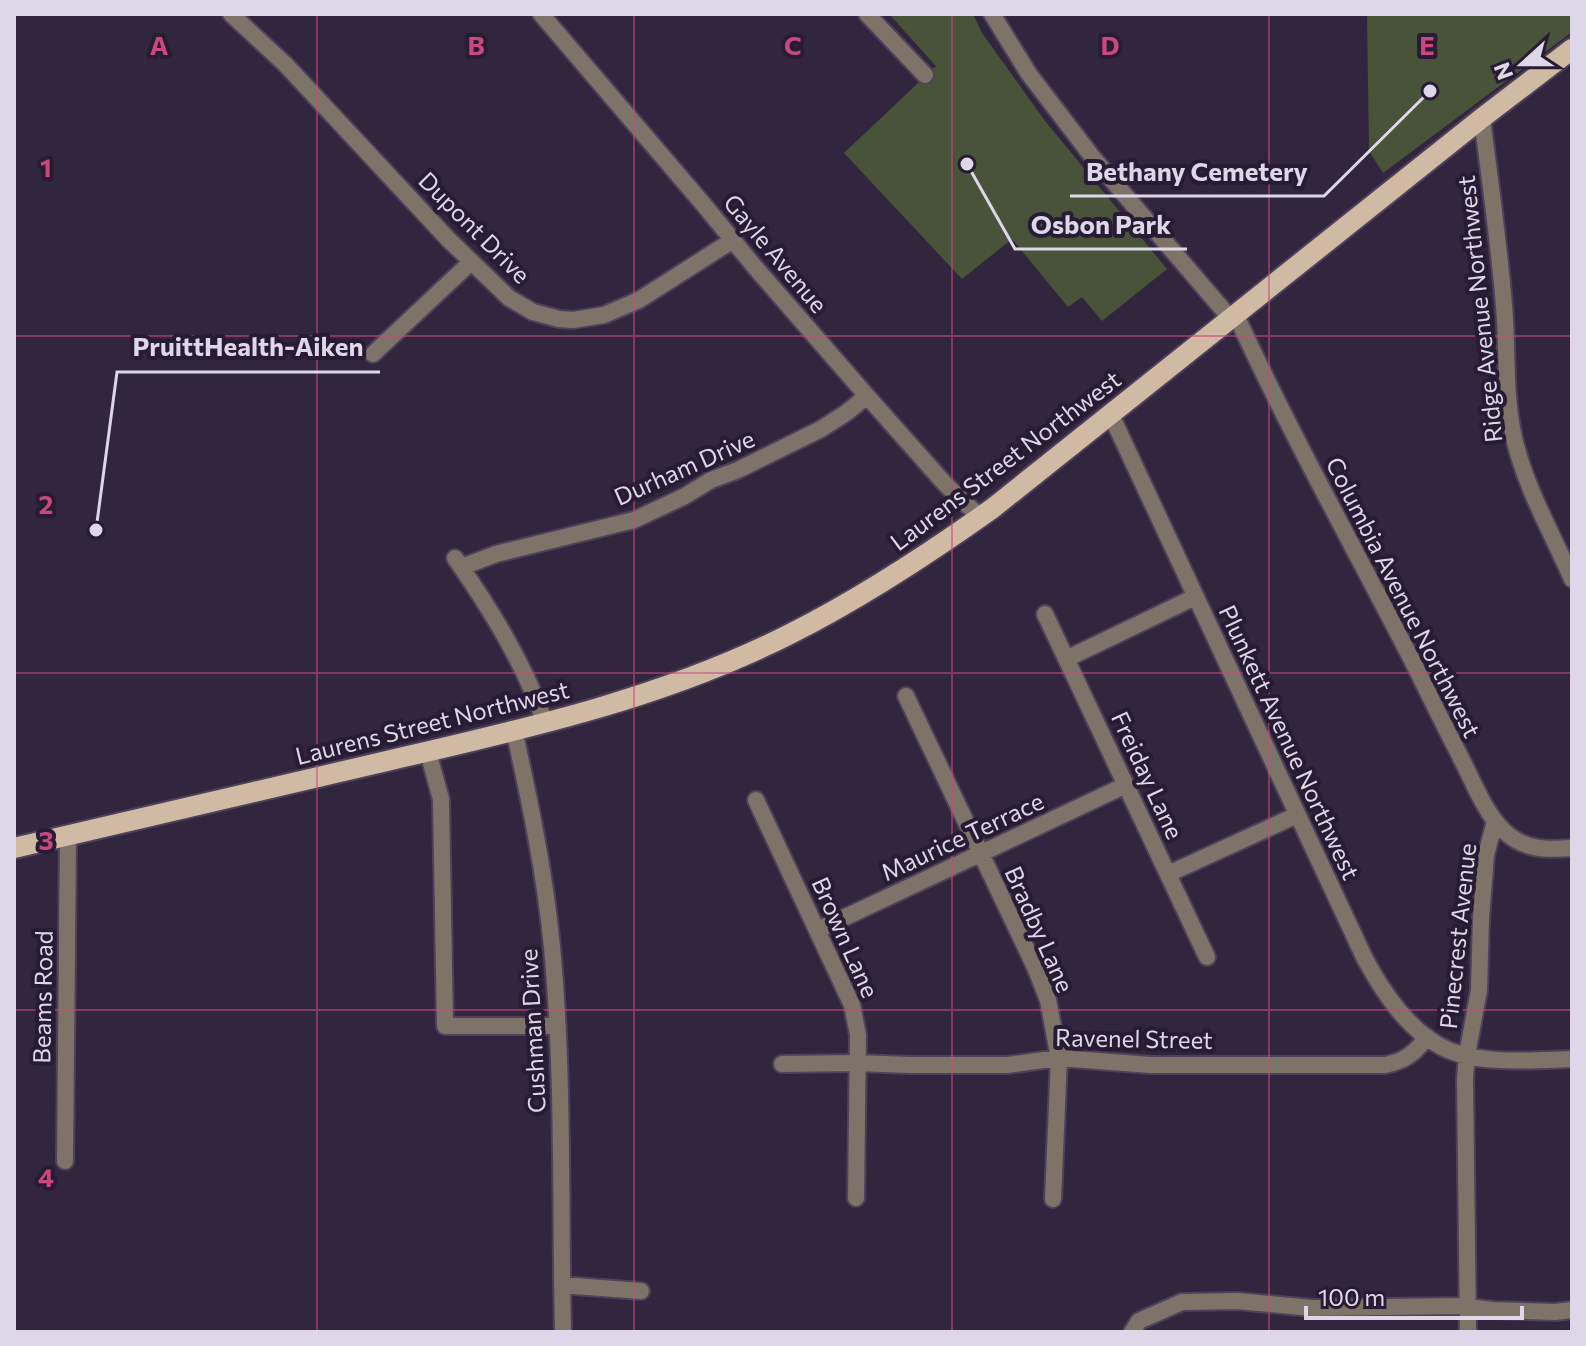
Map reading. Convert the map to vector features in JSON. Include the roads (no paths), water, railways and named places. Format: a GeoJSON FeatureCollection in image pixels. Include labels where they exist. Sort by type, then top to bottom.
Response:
{"type":"FeatureCollection","features":[{"type":"Feature","properties":{"kind":"main road","name":"Laurens Street Northwest"},"geometry":{"type":"LineString","coordinates":[[14,848],[545,723],[651,691],[786,636],[853,600],[980,517],[1572,49]]}},
{"type":"Feature","properties":{"kind":"street","name":"Dupont Drive"},"geometry":{"type":"LineString","coordinates":[[231,14],[285,64],[448,239],[521,306],[546,317],[573,320],[604,315],[639,300],[733,240]]}},
{"type":"Feature","properties":{"kind":"street","name":"Gayle Avenue"},"geometry":{"type":"LineString","coordinates":[[541,14],[867,396],[946,485],[980,517]]}},
{"type":"Feature","properties":{"kind":"street"},"geometry":{"type":"LineString","coordinates":[[868,14],[925,75]]}},
{"type":"Feature","properties":{"kind":"street","name":"Columbia Avenue Northwest"},"geometry":{"type":"LineString","coordinates":[[992,14],[1029,74],[1094,159],[1233,317],[1495,821],[1513,838],[1535,848],[1572,848]]}},
{"type":"Feature","properties":{"kind":"street","name":"Ridge Avenue Northwest"},"geometry":{"type":"LineString","coordinates":[[1482,118],[1498,236],[1513,433],[1526,475],[1572,579]]}},
{"type":"Feature","properties":{"kind":"street"},"geometry":{"type":"LineString","coordinates":[[373,354],[471,262]]}},
{"type":"Feature","properties":{"kind":"street","name":"Durham Drive"},"geometry":{"type":"LineString","coordinates":[[545,723],[533,688],[506,638],[458,563],[634,520],[821,429],[867,396]]}},
{"type":"Feature","properties":{"kind":"street","name":"Plunkett Avenue Northwest"},"geometry":{"type":"LineString","coordinates":[[1111,415],[1376,979],[1402,1014],[1427,1037],[1467,1055]]}},
{"type":"Feature","properties":{"kind":"street"},"geometry":{"type":"LineString","coordinates":[[1066,659],[1195,597]]}},
{"type":"Feature","properties":{"kind":"street","name":"Freiday Lane"},"geometry":{"type":"LineString","coordinates":[[1045,614],[1207,957]]}},
{"type":"Feature","properties":{"kind":"street","name":"Bradby Lane"},"geometry":{"type":"LineString","coordinates":[[906,696],[1043,983],[1048,1000],[1059,1058],[1053,1199]]}},
{"type":"Feature","properties":{"kind":"street","name":"Cushman Drive"},"geometry":{"type":"LineString","coordinates":[[514,730],[532,812],[552,945],[558,1026],[563,1332]]}},
{"type":"Feature","properties":{"kind":"street"},"geometry":{"type":"LineString","coordinates":[[428,752],[441,799],[445,1026],[558,1026]]}},
{"type":"Feature","properties":{"kind":"street","name":"Maurice Terrace"},"geometry":{"type":"LineString","coordinates":[[818,930],[1126,785]]}},
{"type":"Feature","properties":{"kind":"street","name":"Brown Lane"},"geometry":{"type":"LineString","coordinates":[[756,800],[852,1005],[858,1035],[856,1198]]}},
{"type":"Feature","properties":{"kind":"street"},"geometry":{"type":"LineString","coordinates":[[1168,874],[1297,815]]}},
{"type":"Feature","properties":{"kind":"street","name":"Pinecrest Avenue"},"geometry":{"type":"LineString","coordinates":[[1468,1332],[1465,1078],[1479,990],[1486,855],[1495,821]]}},
{"type":"Feature","properties":{"kind":"street","name":"Beams Road"},"geometry":{"type":"LineString","coordinates":[[65,1161],[68,835]]}},
{"type":"Feature","properties":{"kind":"street","name":"Ravenel Street"},"geometry":{"type":"LineString","coordinates":[[782,1064],[1007,1065],[1059,1058],[1151,1065],[1385,1065],[1405,1059],[1427,1037]]}},
{"type":"Feature","properties":{"kind":"street"},"geometry":{"type":"LineString","coordinates":[[1467,1055],[1524,1060],[1572,1059]]}},
{"type":"Feature","properties":{"kind":"street"},"geometry":{"type":"LineString","coordinates":[[562,1285],[641,1291]]}},
{"type":"Feature","properties":{"kind":"street"},"geometry":{"type":"LineString","coordinates":[[1132,1332],[1139,1321],[1182,1302],[1237,1301],[1312,1308],[1572,1310]]}},
{"type":"Feature","properties":{"kind":"place","name":"Bethany Cemetery"},"geometry":{"type":"Point","coordinates":[1430,91]}},
{"type":"Feature","properties":{"kind":"place","name":"Osbon Park"},"geometry":{"type":"Point","coordinates":[967,164]}},
{"type":"Feature","properties":{"kind":"place","name":"PruittHealth-Aiken"},"geometry":{"type":"Point","coordinates":[96,530]}}]}
